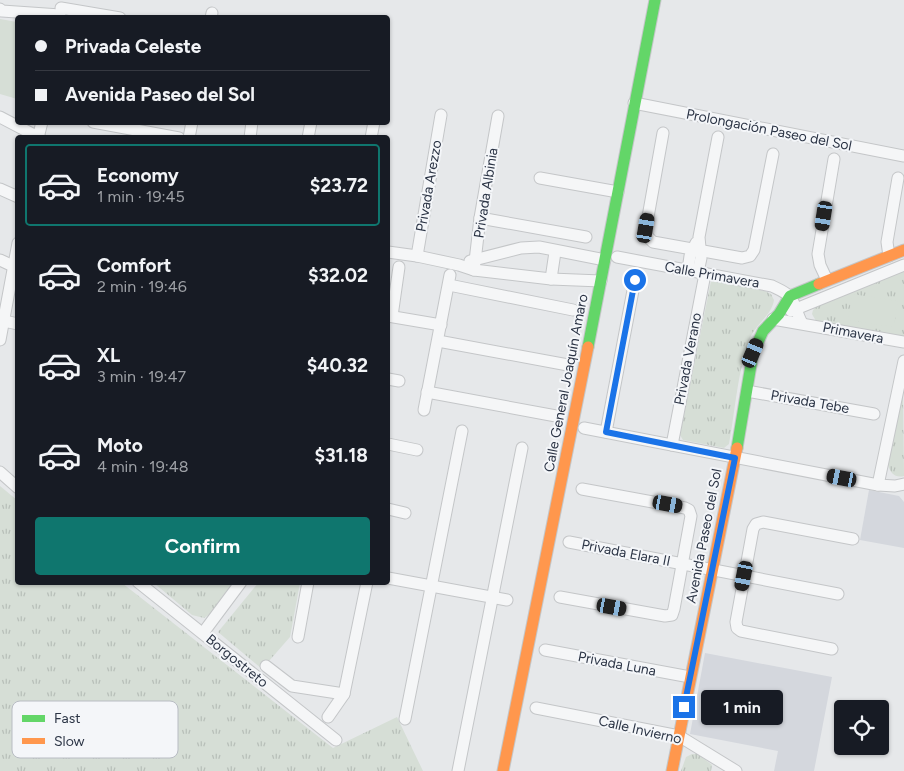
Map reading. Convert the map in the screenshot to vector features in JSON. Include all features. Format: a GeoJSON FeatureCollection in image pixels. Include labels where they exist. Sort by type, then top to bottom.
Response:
{"type":"FeatureCollection","features":[{"type":"Feature","properties":{"kind":"street","name":"Calle General Joaquín Amaro"},"geometry":{"type":"LineString","coordinates":[[503,771],[655,0]]}},
{"type":"Feature","properties":{"kind":"street"},"geometry":{"type":"LineString","coordinates":[[0,9],[2,11],[61,10],[98,15]]}},
{"type":"Feature","properties":{"kind":"street","name":"Prolongación Paseo del Sol"},"geometry":{"type":"LineString","coordinates":[[634,103],[904,156]]}},
{"type":"Feature","properties":{"kind":"street","name":"Privada Arezzo"},"geometry":{"type":"LineString","coordinates":[[417,256],[441,115]]}},
{"type":"Feature","properties":{"kind":"street","name":"Privada Albinia"},"geometry":{"type":"LineString","coordinates":[[475,265],[480,218],[498,116]]}},
{"type":"Feature","properties":{"kind":"street"},"geometry":{"type":"LineString","coordinates":[[0,117],[15,125]]}},
{"type":"Feature","properties":{"kind":"street"},"geometry":{"type":"LineString","coordinates":[[16,125],[35,135]]}},
{"type":"Feature","properties":{"kind":"street"},"geometry":{"type":"LineString","coordinates":[[109,125],[163,135]]}},
{"type":"Feature","properties":{"kind":"street"},"geometry":{"type":"LineString","coordinates":[[663,133],[646,228],[647,236],[653,242],[742,258],[750,256],[754,250],[773,154]]}},
{"type":"Feature","properties":{"kind":"street","name":"Privada Verano"},"geometry":{"type":"LineString","coordinates":[[672,445],[697,272],[697,249],[718,138]]}},
{"type":"Feature","properties":{"kind":"street"},"geometry":{"type":"LineString","coordinates":[[827,280],[820,265],[818,254],[834,159]]}},
{"type":"Feature","properties":{"kind":"street"},"geometry":{"type":"LineString","coordinates":[[540,178],[618,192]]}},
{"type":"Feature","properties":{"kind":"street"},"geometry":{"type":"LineString","coordinates":[[888,256],[887,242],[898,178]]}},
{"type":"Feature","properties":{"kind":"street"},"geometry":{"type":"LineString","coordinates":[[0,189],[15,196]]}},
{"type":"Feature","properties":{"kind":"street"},"geometry":{"type":"LineString","coordinates":[[480,218],[586,237]]}},
{"type":"Feature","properties":{"kind":"street"},"geometry":{"type":"LineString","coordinates":[[475,265],[521,248],[539,247],[555,252],[605,260]]}},
{"type":"Feature","properties":{"kind":"street"},"geometry":{"type":"LineString","coordinates":[[802,323],[790,296],[904,250]]}},
{"type":"Feature","properties":{"kind":"street"},"geometry":{"type":"LineString","coordinates":[[390,252],[551,279],[601,281]]}},
{"type":"Feature","properties":{"kind":"street"},"geometry":{"type":"LineString","coordinates":[[551,279],[555,252]]}},
{"type":"Feature","properties":{"kind":"street"},"geometry":{"type":"LineString","coordinates":[[0,335],[15,257]]}},
{"type":"Feature","properties":{"kind":"street","name":"Calle Primavera"},"geometry":{"type":"LineString","coordinates":[[617,258],[772,286],[790,296]]}},
{"type":"Feature","properties":{"kind":"street"},"geometry":{"type":"LineString","coordinates":[[0,260],[13,266]]}},
{"type":"Feature","properties":{"kind":"street"},"geometry":{"type":"LineString","coordinates":[[776,316],[904,264]]}},
{"type":"Feature","properties":{"kind":"street"},"geometry":{"type":"LineString","coordinates":[[399,267],[390,316],[441,325]]}},
{"type":"Feature","properties":{"kind":"street"},"geometry":{"type":"LineString","coordinates":[[424,410],[450,280],[573,310]]}},
{"type":"Feature","properties":{"kind":"street"},"geometry":{"type":"LineString","coordinates":[[606,432],[635,280]]}},
{"type":"Feature","properties":{"kind":"street","name":"Avenida Paseo del Sol"},"geometry":{"type":"LineString","coordinates":[[672,771],[735,458],[753,353],[763,331],[790,296]]}},
{"type":"Feature","properties":{"kind":"street","name":"Primavera"},"geometry":{"type":"LineString","coordinates":[[776,316],[802,323],[904,342]]}},
{"type":"Feature","properties":{"kind":"street"},"geometry":{"type":"LineString","coordinates":[[4,321],[15,323]]}},
{"type":"Feature","properties":{"kind":"street"},"geometry":{"type":"LineString","coordinates":[[438,340],[568,365]]}},
{"type":"Feature","properties":{"kind":"street"},"geometry":{"type":"LineString","coordinates":[[878,485],[904,361]]}},
{"type":"Feature","properties":{"kind":"street","name":"Privada Tebe"},"geometry":{"type":"LineString","coordinates":[[747,390],[874,414]]}},
{"type":"Feature","properties":{"kind":"street"},"geometry":{"type":"LineString","coordinates":[[427,392],[556,416]]}},
{"type":"Feature","properties":{"kind":"street"},"geometry":{"type":"LineString","coordinates":[[584,428],[878,485],[895,486],[904,484]]}},
{"type":"Feature","properties":{"kind":"street"},"geometry":{"type":"LineString","coordinates":[[405,719],[462,431]]}},
{"type":"Feature","properties":{"kind":"street"},"geometry":{"type":"LineString","coordinates":[[390,444],[417,450]]}},
{"type":"Feature","properties":{"kind":"street"},"geometry":{"type":"LineString","coordinates":[[458,771],[522,448]]}},
{"type":"Feature","properties":{"kind":"street"},"geometry":{"type":"LineString","coordinates":[[0,472],[15,485]]}},
{"type":"Feature","properties":{"kind":"street"},"geometry":{"type":"LineString","coordinates":[[560,597],[665,616],[672,615],[674,609],[691,516],[689,510],[582,488]]}},
{"type":"Feature","properties":{"kind":"street"},"geometry":{"type":"LineString","coordinates":[[390,509],[405,513]]}},
{"type":"Feature","properties":{"kind":"street"},"geometry":{"type":"LineString","coordinates":[[832,649],[741,631],[736,628],[744,576],[753,529],[756,524],[762,522],[853,539]]}},
{"type":"Feature","properties":{"kind":"street","name":"Privada Elara II"},"geometry":{"type":"LineString","coordinates":[[569,542],[838,594]]}},
{"type":"Feature","properties":{"kind":"street"},"geometry":{"type":"LineString","coordinates":[[390,578],[507,600]]}},
{"type":"Feature","properties":{"kind":"street","name":"Borgostreto"},"geometry":{"type":"LineString","coordinates":[[142,585],[336,740]]}},
{"type":"Feature","properties":{"kind":"street"},"geometry":{"type":"LineString","coordinates":[[203,633],[239,585]]}},
{"type":"Feature","properties":{"kind":"street"},"geometry":{"type":"LineString","coordinates":[[298,637],[307,585]]}},
{"type":"Feature","properties":{"kind":"street"},"geometry":{"type":"LineString","coordinates":[[328,717],[344,694],[366,585]]}},
{"type":"Feature","properties":{"kind":"street","name":"Privada Luna"},"geometry":{"type":"LineString","coordinates":[[545,650],[690,677]]}},
{"type":"Feature","properties":{"kind":"street"},"geometry":{"type":"LineString","coordinates":[[266,666],[292,686],[344,694]]}},
{"type":"Feature","properties":{"kind":"street","name":"Calle Invierno"},"geometry":{"type":"LineString","coordinates":[[536,708],[679,736],[736,771]]}},
{"type":"Feature","properties":{"kind":"shaded area"},"geometry":{"type":"Polygon","coordinates":[[[869,490],[899,496],[904,502],[904,548],[860,540],[869,490]]]}},
{"type":"Feature","properties":{"kind":"shaded area"},"geometry":{"type":"Polygon","coordinates":[[[705,653],[832,677],[814,771],[774,771],[778,751],[690,734],[705,653]]]}},
{"type":"Feature","properties":{"kind":"green space"},"geometry":{"type":"Polygon","coordinates":[[[0,19],[15,22],[15,98],[0,94],[0,19]]]}},
{"type":"Feature","properties":{"kind":"green space"},"geometry":{"type":"Polygon","coordinates":[[[904,269],[904,336],[816,321],[812,314],[817,306],[904,269]]]}},
{"type":"Feature","properties":{"kind":"green space"},"geometry":{"type":"Polygon","coordinates":[[[711,281],[765,291],[771,294],[774,300],[770,310],[750,338],[740,376],[729,444],[724,448],[683,440],[680,435],[711,281]]]}},
{"type":"Feature","properties":{"kind":"green space"},"geometry":{"type":"Polygon","coordinates":[[[852,294],[898,301],[894,327],[848,320],[852,294]]]}},
{"type":"Feature","properties":{"kind":"green space"},"geometry":{"type":"Polygon","coordinates":[[[903,391],[904,476],[896,476],[888,465],[903,391]]]}},
{"type":"Feature","properties":{"kind":"green space"},"geometry":{"type":"Polygon","coordinates":[[[0,486],[15,498],[15,585],[125,585],[333,748],[397,717],[423,771],[0,771],[0,486]]]}},
{"type":"Feature","properties":{"kind":"green space"},"geometry":{"type":"Polygon","coordinates":[[[156,585],[233,585],[212,613],[204,618],[192,615],[156,585]]]}},
{"type":"Feature","properties":{"kind":"green space"},"geometry":{"type":"Polygon","coordinates":[[[256,585],[300,585],[290,637],[262,669],[218,632],[256,585]]]}},
{"type":"Feature","properties":{"kind":"green space"},"geometry":{"type":"Polygon","coordinates":[[[698,754],[712,765],[711,771],[681,771],[686,757],[698,754]]]}},
{"type":"Feature","properties":{"kind":"traffic: fast"},"geometry":{"type":"LineString","coordinates":[[588,347],[655,0]]}},
{"type":"Feature","properties":{"kind":"traffic: fast"},"geometry":{"type":"LineString","coordinates":[[737,448],[753,353],[763,331],[779,314],[790,296],[819,284]]}},
{"type":"Feature","properties":{"kind":"traffic: slow"},"geometry":{"type":"LineString","coordinates":[[819,284],[904,250]]}},
{"type":"Feature","properties":{"kind":"traffic: slow"},"geometry":{"type":"LineString","coordinates":[[503,771],[588,347]]}},
{"type":"Feature","properties":{"kind":"traffic: slow"},"geometry":{"type":"LineString","coordinates":[[672,771],[737,448]]}},
{"type":"Feature","properties":{"kind":"route"},"geometry":{"type":"LineString","coordinates":[[635,280],[606,432],[735,458],[684,707]]}}]}
